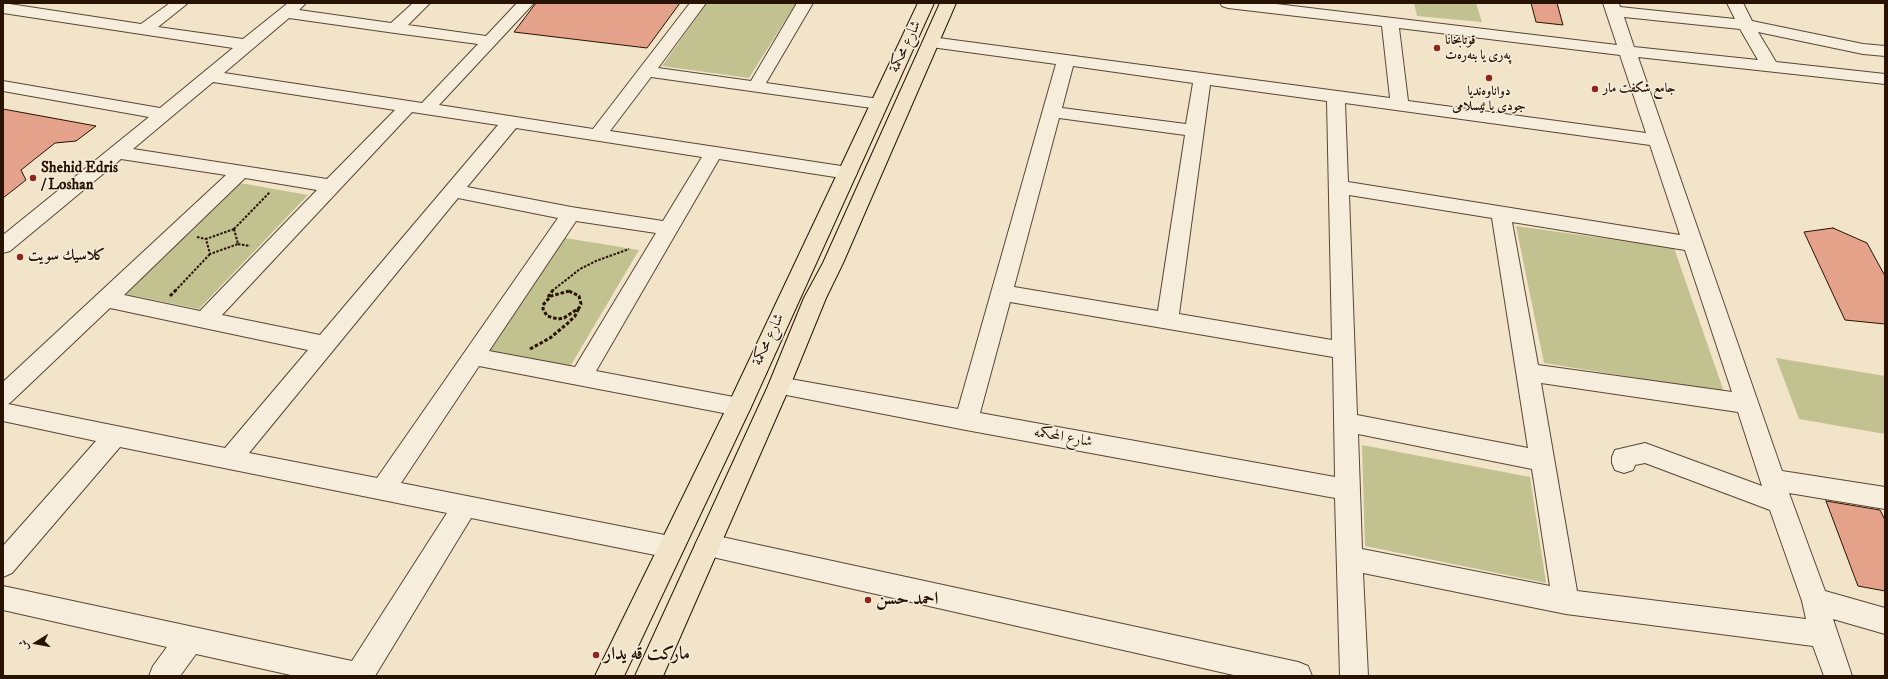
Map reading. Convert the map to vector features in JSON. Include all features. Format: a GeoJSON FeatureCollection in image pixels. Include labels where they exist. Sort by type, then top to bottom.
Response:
{"type":"FeatureCollection","features":[{"type":"Feature","properties":{"kind":"main road","name":"شارع محكمة"},"geometry":{"type":"LineString","coordinates":[[609,676],[670,546],[739,407],[926,3]]}},
{"type":"Feature","properties":{"kind":"main road","name":"شارع محكمة"},"geometry":{"type":"LineString","coordinates":[[649,676],[779,386],[815,298],[833,262],[948,3]]}},
{"type":"Feature","properties":{"kind":"main road"},"geometry":{"type":"LineString","coordinates":[[807,260],[822,263],[833,262]]}},
{"type":"Feature","properties":{"kind":"main road"},"geometry":{"type":"LineString","coordinates":[[791,294],[807,293],[815,298]]}},
{"type":"Feature","properties":{"kind":"street"},"geometry":{"type":"LineString","coordinates":[[145,29],[180,3]]}},
{"type":"Feature","properties":{"kind":"street"},"geometry":{"type":"LineString","coordinates":[[395,28],[422,3]]}},
{"type":"Feature","properties":{"kind":"street"},"geometry":{"type":"LineString","coordinates":[[204,320],[332,186],[490,41],[526,3]]}},
{"type":"Feature","properties":{"kind":"street"},"geometry":{"type":"LineString","coordinates":[[598,135],[698,3]]}},
{"type":"Feature","properties":{"kind":"street"},"geometry":{"type":"LineString","coordinates":[[756,86],[805,3]]}},
{"type":"Feature","properties":{"kind":"street"},"geometry":{"type":"LineString","coordinates":[[1228,3],[1331,9],[1390,23],[1885,79]]}},
{"type":"Feature","properties":{"kind":"street"},"geometry":{"type":"LineString","coordinates":[[1735,3],[1770,67]]}},
{"type":"Feature","properties":{"kind":"street"},"geometry":{"type":"LineString","coordinates":[[1838,676],[1823,634],[1815,601],[1780,503],[1748,404],[1612,7],[1746,25],[1862,49],[1885,52]]}},
{"type":"Feature","properties":{"kind":"street"},"geometry":{"type":"LineString","coordinates":[[3,8],[247,45]]}},
{"type":"Feature","properties":{"kind":"street"},"geometry":{"type":"LineString","coordinates":[[3,246],[292,8],[395,28],[490,41]]}},
{"type":"Feature","properties":{"kind":"street"},"geometry":{"type":"LineString","coordinates":[[1390,23],[1400,105]]}},
{"type":"Feature","properties":{"kind":"street"},"geometry":{"type":"LineString","coordinates":[[931,42],[1658,140]]}},
{"type":"Feature","properties":{"kind":"street"},"geometry":{"type":"LineString","coordinates":[[966,421],[1066,60]]}},
{"type":"Feature","properties":{"kind":"street"},"geometry":{"type":"LineString","coordinates":[[646,71],[879,104]]}},
{"type":"Feature","properties":{"kind":"street"},"geometry":{"type":"LineString","coordinates":[[210,76],[848,173]]}},
{"type":"Feature","properties":{"kind":"street"},"geometry":{"type":"LineString","coordinates":[[1167,321],[1202,79]]}},
{"type":"Feature","properties":{"kind":"street"},"geometry":{"type":"LineString","coordinates":[[3,86],[164,114]]}},
{"type":"Feature","properties":{"kind":"street"},"geometry":{"type":"LineString","coordinates":[[1336,97],[1349,558],[1354,676]]}},
{"type":"Feature","properties":{"kind":"street"},"geometry":{"type":"LineString","coordinates":[[1052,112],[1194,131]]}},
{"type":"Feature","properties":{"kind":"street"},"geometry":{"type":"LineString","coordinates":[[230,459],[511,122]]}},
{"type":"Feature","properties":{"kind":"street"},"geometry":{"type":"LineString","coordinates":[[117,152],[332,186]]}},
{"type":"Feature","properties":{"kind":"street"},"geometry":{"type":"LineString","coordinates":[[581,377],[714,152]]}},
{"type":"Feature","properties":{"kind":"street"},"geometry":{"type":"LineString","coordinates":[[3,396],[241,172]]}},
{"type":"Feature","properties":{"kind":"street"},"geometry":{"type":"LineString","coordinates":[[1339,187],[1693,244]]}},
{"type":"Feature","properties":{"kind":"street"},"geometry":{"type":"LineString","coordinates":[[453,191],[571,214],[668,228]]}},
{"type":"Feature","properties":{"kind":"street"},"geometry":{"type":"LineString","coordinates":[[1501,213],[1566,602]]}},
{"type":"Feature","properties":{"kind":"street"},"geometry":{"type":"LineString","coordinates":[[383,489],[571,214]]}},
{"type":"Feature","properties":{"kind":"street"},"geometry":{"type":"LineString","coordinates":[[1001,293],[1344,350]]}},
{"type":"Feature","properties":{"kind":"street"},"geometry":{"type":"LineString","coordinates":[[106,299],[326,345]]}},
{"type":"Feature","properties":{"kind":"street"},"geometry":{"type":"LineString","coordinates":[[474,358],[739,407]]}},
{"type":"Feature","properties":{"kind":"street"},"geometry":{"type":"LineString","coordinates":[[1528,372],[1748,404]]}},
{"type":"Feature","properties":{"kind":"street","name":"شارع المحكمه"},"geometry":{"type":"LineString","coordinates":[[779,386],[1347,490]]}},
{"type":"Feature","properties":{"kind":"street"},"geometry":{"type":"LineString","coordinates":[[3,412],[115,436],[670,546]]}},
{"type":"Feature","properties":{"kind":"street"},"geometry":{"type":"LineString","coordinates":[[1346,422],[1543,461]]}},
{"type":"Feature","properties":{"kind":"street"},"geometry":{"type":"LineString","coordinates":[[3,565],[115,436]]}},
{"type":"Feature","properties":{"kind":"street"},"geometry":{"type":"LineString","coordinates":[[1624,463],[1624,457],[1646,453],[1780,503]]}},
{"type":"Feature","properties":{"kind":"street"},"geometry":{"type":"LineString","coordinates":[[1773,480],[1885,498]]}},
{"type":"Feature","properties":{"kind":"street"},"geometry":{"type":"LineString","coordinates":[[3,598],[358,676],[466,505]]}},
{"type":"Feature","properties":{"kind":"street"},"geometry":{"type":"LineString","coordinates":[[708,545],[1298,676]]}},
{"type":"Feature","properties":{"kind":"street"},"geometry":{"type":"LineString","coordinates":[[1349,558],[1566,602],[1823,634]]}},
{"type":"Feature","properties":{"kind":"street"},"geometry":{"type":"LineString","coordinates":[[1815,601],[1885,620]]}},
{"type":"Feature","properties":{"kind":"street"},"geometry":{"type":"LineString","coordinates":[[163,676],[190,639]]}},
{"type":"Feature","properties":{"kind":"path"},"geometry":{"type":"LineString","coordinates":[[210,254],[206,239],[234,229],[283,179]]}},
{"type":"Feature","properties":{"kind":"path"},"geometry":{"type":"LineString","coordinates":[[156,310],[210,254],[238,244],[234,229]]}},
{"type":"Feature","properties":{"kind":"path"},"geometry":{"type":"LineString","coordinates":[[579,308],[576,312],[564,318],[552,318],[547,316],[543,309],[546,300],[553,289],[580,269],[629,248]]}},
{"type":"Feature","properties":{"kind":"path"},"geometry":{"type":"LineString","coordinates":[[527,351],[550,338],[575,316],[581,300],[579,296],[569,291],[557,293],[546,300]]}},
{"type":"Feature","properties":{"kind":"green space"},"geometry":{"type":"Polygon","coordinates":[[[707,3],[796,3],[749,78],[662,66],[707,3]]]}},
{"type":"Feature","properties":{"kind":"green space"},"geometry":{"type":"Polygon","coordinates":[[[1414,3],[1476,3],[1482,22],[1417,16],[1414,3]]]}},
{"type":"Feature","properties":{"kind":"green space"},"geometry":{"type":"Polygon","coordinates":[[[240,183],[308,195],[199,309],[125,294],[240,183]]]}},
{"type":"Feature","properties":{"kind":"green space"},"geometry":{"type":"Polygon","coordinates":[[[1516,226],[1674,248],[1724,392],[1544,363],[1516,226]]]}},
{"type":"Feature","properties":{"kind":"green space"},"geometry":{"type":"Polygon","coordinates":[[[565,238],[639,250],[561,382],[479,367],[565,238]]]}},
{"type":"Feature","properties":{"kind":"green space"},"geometry":{"type":"Polygon","coordinates":[[[1776,358],[1885,376],[1885,434],[1799,419],[1776,358]]]}},
{"type":"Feature","properties":{"kind":"green space"},"geometry":{"type":"Polygon","coordinates":[[[1362,445],[1530,477],[1546,583],[1365,546],[1362,445]]]}},
{"type":"Feature","properties":{"kind":"building"},"geometry":{"type":"Polygon","coordinates":[[[536,3],[680,3],[647,48],[514,32],[536,3]]]}},
{"type":"Feature","properties":{"kind":"building"},"geometry":{"type":"Polygon","coordinates":[[[1531,3],[1557,3],[1563,25],[1536,22],[1531,3]]]}},
{"type":"Feature","properties":{"kind":"building"},"geometry":{"type":"Polygon","coordinates":[[[3,109],[96,126],[76,141],[55,143],[21,170],[26,180],[3,198],[3,109]]]}},
{"type":"Feature","properties":{"kind":"building"},"geometry":{"type":"Polygon","coordinates":[[[1833,228],[1867,243],[1885,276],[1885,324],[1845,320],[1804,232],[1833,228]]]}},
{"type":"Feature","properties":{"kind":"building"},"geometry":{"type":"Polygon","coordinates":[[[1826,501],[1880,510],[1885,520],[1885,591],[1858,586],[1826,501]]]}},
{"type":"Feature","properties":{"kind":"place","name":"قوتابخانا پەری یا بنەرەت"},"geometry":{"type":"Point","coordinates":[1437,48]}},
{"type":"Feature","properties":{"kind":"place","name":"دواناوەندیا جودی یا ئیسلامی"},"geometry":{"type":"Point","coordinates":[1489,78]}},
{"type":"Feature","properties":{"kind":"place","name":"جامع شكفت مار"},"geometry":{"type":"Point","coordinates":[1595,89]}},
{"type":"Feature","properties":{"kind":"place","name":"Shehid Edris / Loshan"},"geometry":{"type":"Point","coordinates":[33,178]}},
{"type":"Feature","properties":{"kind":"place","name":"كلاسيك سويت"},"geometry":{"type":"Point","coordinates":[20,257]}},
{"type":"Feature","properties":{"kind":"place","name":"احمد حسن"},"geometry":{"type":"Point","coordinates":[868,600]}},
{"type":"Feature","properties":{"kind":"place","name":"ماركت قه يدار"},"geometry":{"type":"Point","coordinates":[596,655]}}]}
